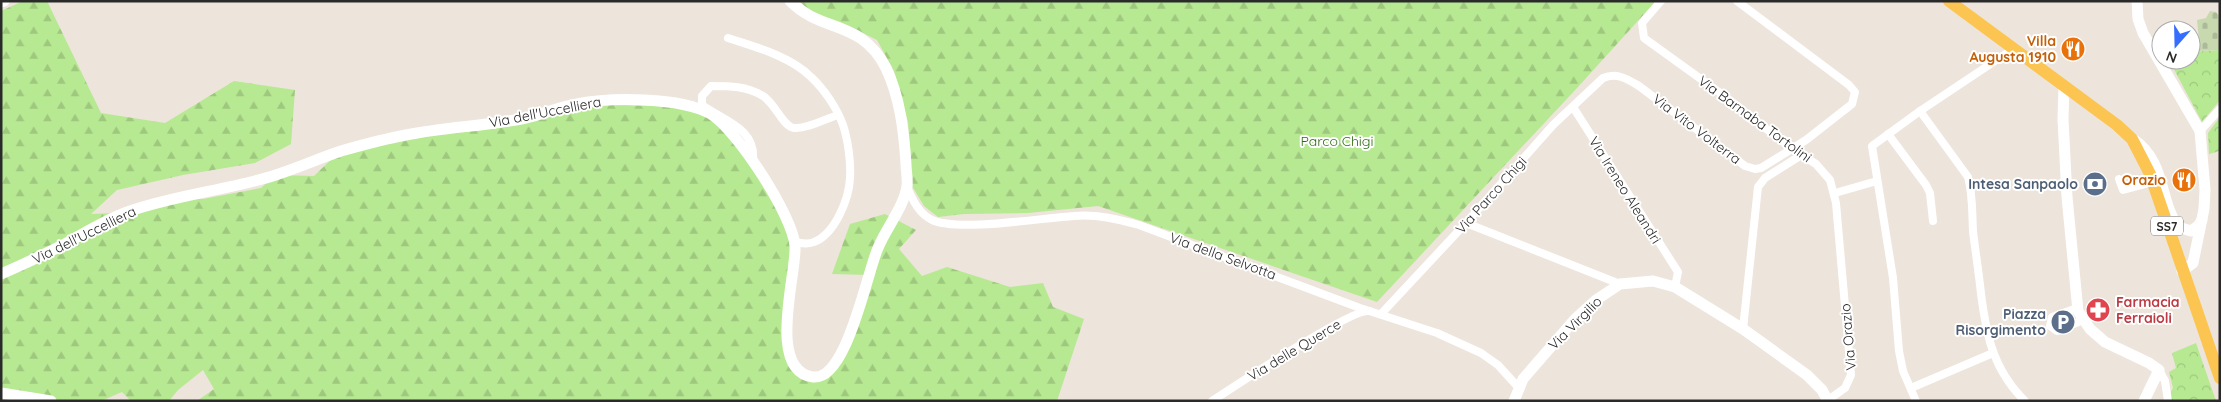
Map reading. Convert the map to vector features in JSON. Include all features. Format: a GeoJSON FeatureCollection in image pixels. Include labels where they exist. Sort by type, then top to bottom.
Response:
{"type":"FeatureCollection","features":[{"type":"Feature","properties":{"kind":"main road","name":"SS7"},"geometry":{"type":"LineString","coordinates":[[1949,1],[2087,102],[2132,139],[2153,182],[2220,378]]}},
{"type":"Feature","properties":{"kind":"street"},"geometry":{"type":"LineString","coordinates":[[728,38],[759,49],[804,71],[817,83],[838,115],[845,134],[850,178],[845,201],[835,221],[824,236],[809,244],[795,242],[787,319],[787,343],[797,366],[809,376],[816,377],[830,370],[845,347],[878,248],[907,187],[905,148],[896,99],[888,72],[880,57],[869,44],[856,34],[806,14],[790,1]]}},
{"type":"Feature","properties":{"kind":"street","name":"Via Barnaba Tortolini"},"geometry":{"type":"LineString","coordinates":[[1660,1],[1642,23],[1644,38],[1723,95],[1792,149],[1803,154],[1824,172],[1835,193],[1842,264]]}},
{"type":"Feature","properties":{"kind":"street","name":"Via Vito Volterra"},"geometry":{"type":"LineString","coordinates":[[1603,78],[1617,75],[1632,82],[1750,168],[1761,168],[1792,149],[1850,107],[1854,102],[1855,92],[1849,85],[1737,1]]}},
{"type":"Feature","properties":{"kind":"street"},"geometry":{"type":"LineString","coordinates":[[2137,1],[2138,18],[2144,36],[2200,131],[2205,190],[2202,220],[2193,263],[2182,271]]}},
{"type":"Feature","properties":{"kind":"street"},"geometry":{"type":"LineString","coordinates":[[1916,401],[1898,352],[1892,278],[1872,146],[1920,111],[2013,49]]}},
{"type":"Feature","properties":{"kind":"street","name":"Via Parco Chigi"},"geometry":{"type":"LineString","coordinates":[[1380,314],[1466,223],[1554,125],[1603,78]]}},
{"type":"Feature","properties":{"kind":"street"},"geometry":{"type":"LineString","coordinates":[[753,160],[754,150],[748,136],[732,122],[702,105],[702,96],[711,86],[734,86],[753,90],[776,106],[784,122],[793,128],[800,128],[838,115]]}},
{"type":"Feature","properties":{"kind":"street"},"geometry":{"type":"LineString","coordinates":[[2064,86],[2063,119],[2077,308],[2083,320],[2105,342],[2149,363],[2159,370],[2165,380],[2168,401]]}},
{"type":"Feature","properties":{"kind":"street","name":"Via dell'Uccelliera"},"geometry":{"type":"LineString","coordinates":[[1,274],[133,209],[263,178],[340,152],[400,136],[521,118],[584,103],[639,101],[671,103],[694,107],[708,113],[723,124],[753,160],[775,198],[795,242]]}},
{"type":"Feature","properties":{"kind":"street"},"geometry":{"type":"LineString","coordinates":[[2063,119],[2074,104],[2087,102]]}},
{"type":"Feature","properties":{"kind":"street","name":"Via Ireneo Aleandri"},"geometry":{"type":"LineString","coordinates":[[1573,107],[1678,272],[1675,287]]}},
{"type":"Feature","properties":{"kind":"street"},"geometry":{"type":"LineString","coordinates":[[2200,131],[2220,109]]}},
{"type":"Feature","properties":{"kind":"street"},"geometry":{"type":"LineString","coordinates":[[1920,111],[1962,167],[1970,184],[1973,231],[1984,317],[1993,353],[2013,388],[2025,401]]}},
{"type":"Feature","properties":{"kind":"street"},"geometry":{"type":"LineString","coordinates":[[1888,134],[1926,185],[1930,193],[1933,221]]}},
{"type":"Feature","properties":{"kind":"street"},"geometry":{"type":"LineString","coordinates":[[2132,139],[2142,146],[2150,157],[2178,227],[2191,231],[2202,220]]}},
{"type":"Feature","properties":{"kind":"street"},"geometry":{"type":"LineString","coordinates":[[1743,329],[1758,187],[1765,178],[1803,154]]}},
{"type":"Feature","properties":{"kind":"street"},"geometry":{"type":"LineString","coordinates":[[2118,180],[2123,190],[2153,182]]}},
{"type":"Feature","properties":{"kind":"street"},"geometry":{"type":"LineString","coordinates":[[1835,193],[1877,181]]}},
{"type":"Feature","properties":{"kind":"street","name":"Via della Selvotta"},"geometry":{"type":"LineString","coordinates":[[907,187],[917,208],[932,220],[941,222],[976,224],[1076,216],[1117,219],[1437,333],[1481,353],[1498,366],[1518,388]]}},
{"type":"Feature","properties":{"kind":"street"},"geometry":{"type":"LineString","coordinates":[[1466,223],[1620,284]]}},
{"type":"Feature","properties":{"kind":"street","name":"Via Orazio"},"geometry":{"type":"LineString","coordinates":[[1828,400],[1843,391],[1851,378],[1842,264]]}},
{"type":"Feature","properties":{"kind":"street","name":"Via Virgilio"},"geometry":{"type":"LineString","coordinates":[[1518,388],[1575,319],[1602,295],[1620,284],[1653,281],[1675,287],[1743,329],[1806,375],[1822,390],[1828,400]]}},
{"type":"Feature","properties":{"kind":"street"},"geometry":{"type":"LineString","coordinates":[[2077,308],[2052,317],[2050,326],[2057,331],[2083,320]]}},
{"type":"Feature","properties":{"kind":"street","name":"Via delle Querce"},"geometry":{"type":"LineString","coordinates":[[1212,401],[1340,322],[1366,310],[1380,314]]}},
{"type":"Feature","properties":{"kind":"street"},"geometry":{"type":"LineString","coordinates":[[1911,388],[1993,353]]}},
{"type":"Feature","properties":{"kind":"street"},"geometry":{"type":"LineString","coordinates":[[2144,401],[2159,370]]}},
{"type":"Feature","properties":{"kind":"street"},"geometry":{"type":"LineString","coordinates":[[1514,401],[1518,388]]}},
{"type":"Feature","properties":{"kind":"street"},"geometry":{"type":"LineString","coordinates":[[1,393],[51,401]]}},
{"type":"Feature","properties":{"kind":"green space"},"geometry":{"type":"Polygon","coordinates":[[[23,1],[47,1],[101,113],[165,123],[234,81],[295,90],[291,144],[255,163],[183,175],[117,190],[91,214],[139,212],[182,197],[203,199],[261,188],[275,175],[314,176],[340,151],[527,117],[559,115],[576,104],[695,107],[735,137],[793,235],[789,350],[809,376],[833,367],[869,275],[832,274],[850,224],[885,214],[916,230],[899,249],[922,276],[947,267],[1010,287],[1043,283],[1053,307],[1084,319],[1057,401],[197,401],[214,389],[203,370],[178,390],[169,401],[131,401],[122,392],[101,401],[1,401],[1,11],[23,1]]]}},
{"type":"Feature","properties":{"kind":"green space","name":"Parco Chigi"},"geometry":{"type":"Polygon","coordinates":[[[799,1],[1656,1],[1377,302],[1098,206],[1028,213],[964,214],[938,217],[924,206],[912,186],[908,122],[894,71],[877,40],[847,25],[813,13],[799,1]]]}},
{"type":"Feature","properties":{"kind":"green space"},"geometry":{"type":"Polygon","coordinates":[[[2210,11],[2216,12],[2220,17],[2220,50],[2201,51],[2201,20],[2197,20],[2206,18],[2210,11]]]}},
{"type":"Feature","properties":{"kind":"green space"},"geometry":{"type":"Polygon","coordinates":[[[2220,50],[2220,100],[2202,122],[2174,70],[2201,70],[2201,51],[2220,50]]]}},
{"type":"Feature","properties":{"kind":"green space"},"geometry":{"type":"Polygon","coordinates":[[[2220,117],[2220,151],[2209,154],[2208,133],[2220,117]]]}},
{"type":"Feature","properties":{"kind":"green space"},"geometry":{"type":"Polygon","coordinates":[[[2196,343],[2216,401],[2170,401],[2169,395],[2173,388],[2169,372],[2176,368],[2172,353],[2196,343]]]}},
{"type":"Feature","properties":{"kind":"place","name":"Villa Augusta 1910"},"geometry":{"type":"Point","coordinates":[2073,49]}},
{"type":"Feature","properties":{"kind":"place","name":"Orazio"},"geometry":{"type":"Point","coordinates":[2184,180]}},
{"type":"Feature","properties":{"kind":"place","name":"Intesa Sanpaolo"},"geometry":{"type":"Point","coordinates":[2095,184]}},
{"type":"Feature","properties":{"kind":"place","name":"Farmacia Ferraioli"},"geometry":{"type":"Point","coordinates":[2098,310]}},
{"type":"Feature","properties":{"kind":"place","name":"Piazza Risorgimento"},"geometry":{"type":"Point","coordinates":[2063,322]}}]}
